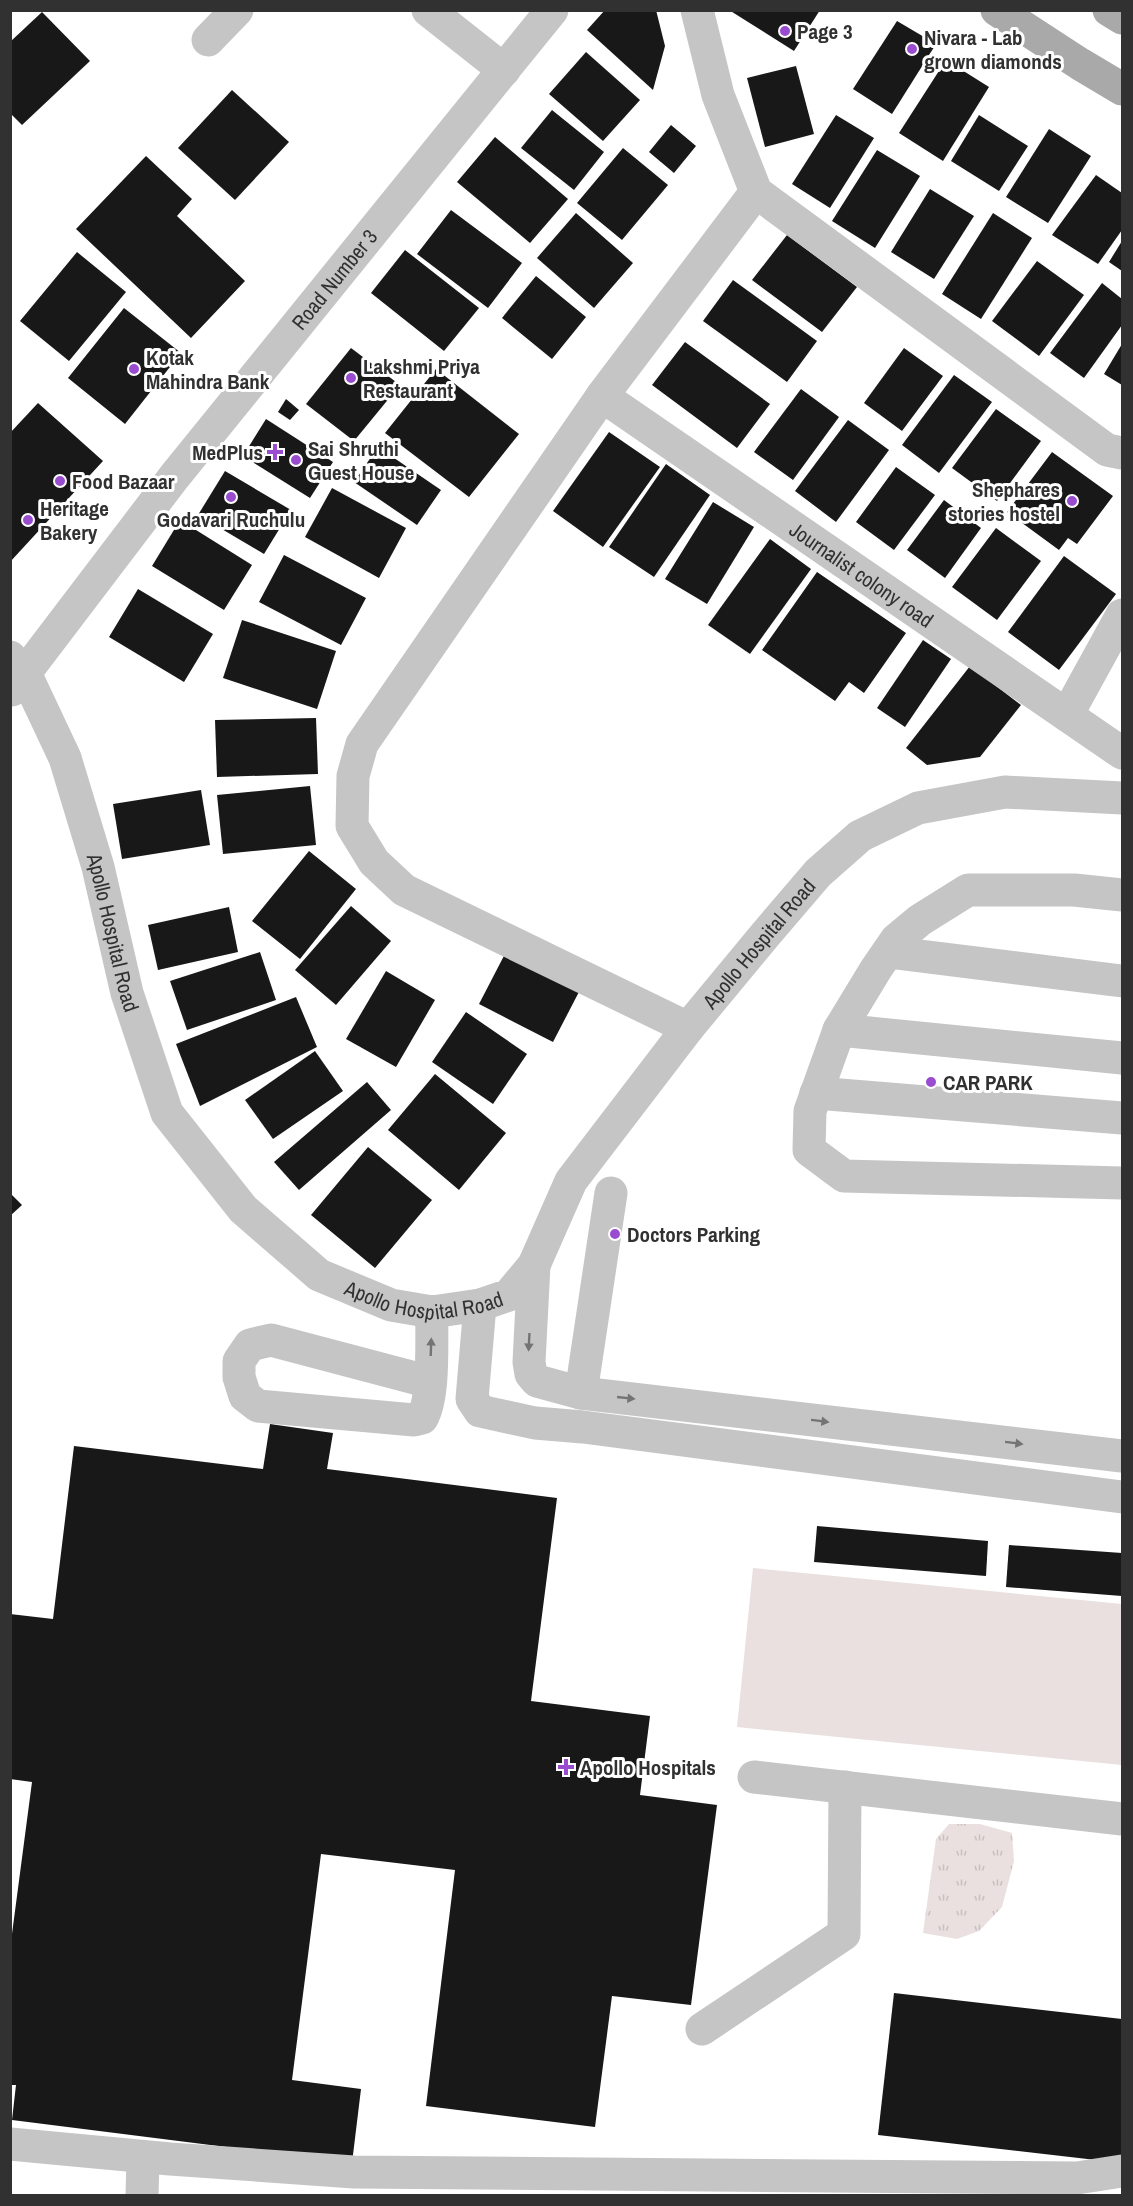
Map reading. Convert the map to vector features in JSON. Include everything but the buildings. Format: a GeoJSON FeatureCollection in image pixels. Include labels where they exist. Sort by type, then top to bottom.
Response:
{"type":"FeatureCollection","features":[{"type":"Feature","properties":{"kind":"main road"},"geometry":{"type":"LineString","coordinates":[[997,10],[1080,64],[1122,88]]}},
{"type":"Feature","properties":{"kind":"main road"},"geometry":{"type":"LineString","coordinates":[[1108,10],[1122,18]]}},
{"type":"Feature","properties":{"kind":"street"},"geometry":{"type":"LineString","coordinates":[[208,40],[237,10]]}},
{"type":"Feature","properties":{"kind":"street"},"geometry":{"type":"LineString","coordinates":[[428,10],[504,70]]}},
{"type":"Feature","properties":{"kind":"street","name":"Road Number 3"},"geometry":{"type":"LineString","coordinates":[[15,674],[552,10]]}},
{"type":"Feature","properties":{"kind":"street"},"geometry":{"type":"LineString","coordinates":[[697,10],[718,95],[756,192],[1107,450],[1122,453]]}},
{"type":"Feature","properties":{"kind":"street"},"geometry":{"type":"LineString","coordinates":[[688,1028],[404,890],[374,862],[352,826],[353,776],[362,744],[602,396],[756,192]]}},
{"type":"Feature","properties":{"kind":"street","name":"Journalist colony road"},"geometry":{"type":"LineString","coordinates":[[602,396],[1122,753]]}},
{"type":"Feature","properties":{"kind":"street"},"geometry":{"type":"LineString","coordinates":[[1067,715],[1122,615]]}},
{"type":"Feature","properties":{"kind":"street","name":"Apollo Hospital Road"},"geometry":{"type":"LineString","coordinates":[[15,674],[65,758],[98,867],[127,993],[167,1113],[243,1209],[319,1275],[391,1305],[432,1312],[480,1305],[509,1295],[534,1265],[571,1181],[688,1028],[818,873],[860,836],[918,808],[1005,792],[1122,798]]}},
{"type":"Feature","properties":{"kind":"street"},"geometry":{"type":"LineString","coordinates":[[1122,895],[1074,890],[968,890],[920,920],[896,940],[839,1030],[810,1111],[809,1150],[844,1176],[1122,1183]]}},
{"type":"Feature","properties":{"kind":"street"},"geometry":{"type":"LineString","coordinates":[[888,952],[1122,981]]}},
{"type":"Feature","properties":{"kind":"street"},"geometry":{"type":"LineString","coordinates":[[839,1030],[1122,1058]]}},
{"type":"Feature","properties":{"kind":"street"},"geometry":{"type":"LineString","coordinates":[[816,1093],[1122,1118]]}},
{"type":"Feature","properties":{"kind":"street"},"geometry":{"type":"LineString","coordinates":[[581,1393],[611,1192]]}},
{"type":"Feature","properties":{"kind":"street"},"geometry":{"type":"LineString","coordinates":[[534,1265],[529,1362],[531,1374],[537,1381],[581,1393],[1122,1456]]}},
{"type":"Feature","properties":{"kind":"street"},"geometry":{"type":"LineString","coordinates":[[480,1305],[472,1399],[480,1411],[535,1423],[584,1427],[1122,1497]]}},
{"type":"Feature","properties":{"kind":"street"},"geometry":{"type":"LineString","coordinates":[[430,1382],[271,1340],[250,1345],[239,1361],[239,1377],[245,1396],[258,1406],[414,1420],[422,1418],[427,1410],[430,1382],[432,1312]]}},
{"type":"Feature","properties":{"kind":"street"},"geometry":{"type":"LineString","coordinates":[[754,1777],[1122,1819]]}},
{"type":"Feature","properties":{"kind":"street"},"geometry":{"type":"LineString","coordinates":[[702,2029],[844,1934],[845,1787]]}},
{"type":"Feature","properties":{"kind":"street"},"geometry":{"type":"LineString","coordinates":[[10,2144],[142,2157],[354,2172],[1077,2178],[1122,2171]]}},
{"type":"Feature","properties":{"kind":"street"},"geometry":{"type":"LineString","coordinates":[[142,2157],[142,2196]]}},
{"type":"Feature","properties":{"kind":"green space"},"geometry":{"type":"Polygon","coordinates":[[[753,1568],[1122,1604],[1122,1765],[737,1727],[753,1568]]]}},
{"type":"Feature","properties":{"kind":"green space"},"geometry":{"type":"Polygon","coordinates":[[[949,1824],[980,1824],[1012,1833],[1014,1861],[1002,1907],[979,1931],[957,1939],[923,1933],[936,1839],[949,1824]]]}},
{"type":"Feature","properties":{"kind":"place","name":"Page 3"},"geometry":{"type":"Point","coordinates":[785,31]}},
{"type":"Feature","properties":{"kind":"place","name":"Nivara - Lab grown diamonds"},"geometry":{"type":"Point","coordinates":[912,49]}},
{"type":"Feature","properties":{"kind":"place","name":"Kotak Mahindra Bank"},"geometry":{"type":"Point","coordinates":[134,369]}},
{"type":"Feature","properties":{"kind":"place","name":"Lakshmi Priya Restaurant"},"geometry":{"type":"Point","coordinates":[351,378]}},
{"type":"Feature","properties":{"kind":"place","name":"MedPlus"},"geometry":{"type":"Point","coordinates":[275,452]}},
{"type":"Feature","properties":{"kind":"place","name":"Sai Shruthi Guest House"},"geometry":{"type":"Point","coordinates":[296,460]}},
{"type":"Feature","properties":{"kind":"place","name":"Food Bazaar"},"geometry":{"type":"Point","coordinates":[60,481]}},
{"type":"Feature","properties":{"kind":"place","name":"Godavari Ruchulu"},"geometry":{"type":"Point","coordinates":[231,497]}},
{"type":"Feature","properties":{"kind":"place","name":"Shephares stories hostel"},"geometry":{"type":"Point","coordinates":[1072,501]}},
{"type":"Feature","properties":{"kind":"place","name":"Heritage Bakery"},"geometry":{"type":"Point","coordinates":[28,520]}},
{"type":"Feature","properties":{"kind":"place","name":"CAR PARK"},"geometry":{"type":"Point","coordinates":[931,1082]}},
{"type":"Feature","properties":{"kind":"place","name":"Doctors Parking"},"geometry":{"type":"Point","coordinates":[615,1234]}},
{"type":"Feature","properties":{"kind":"place","name":"Apollo Hospitals"},"geometry":{"type":"Point","coordinates":[566,1767]}}]}
